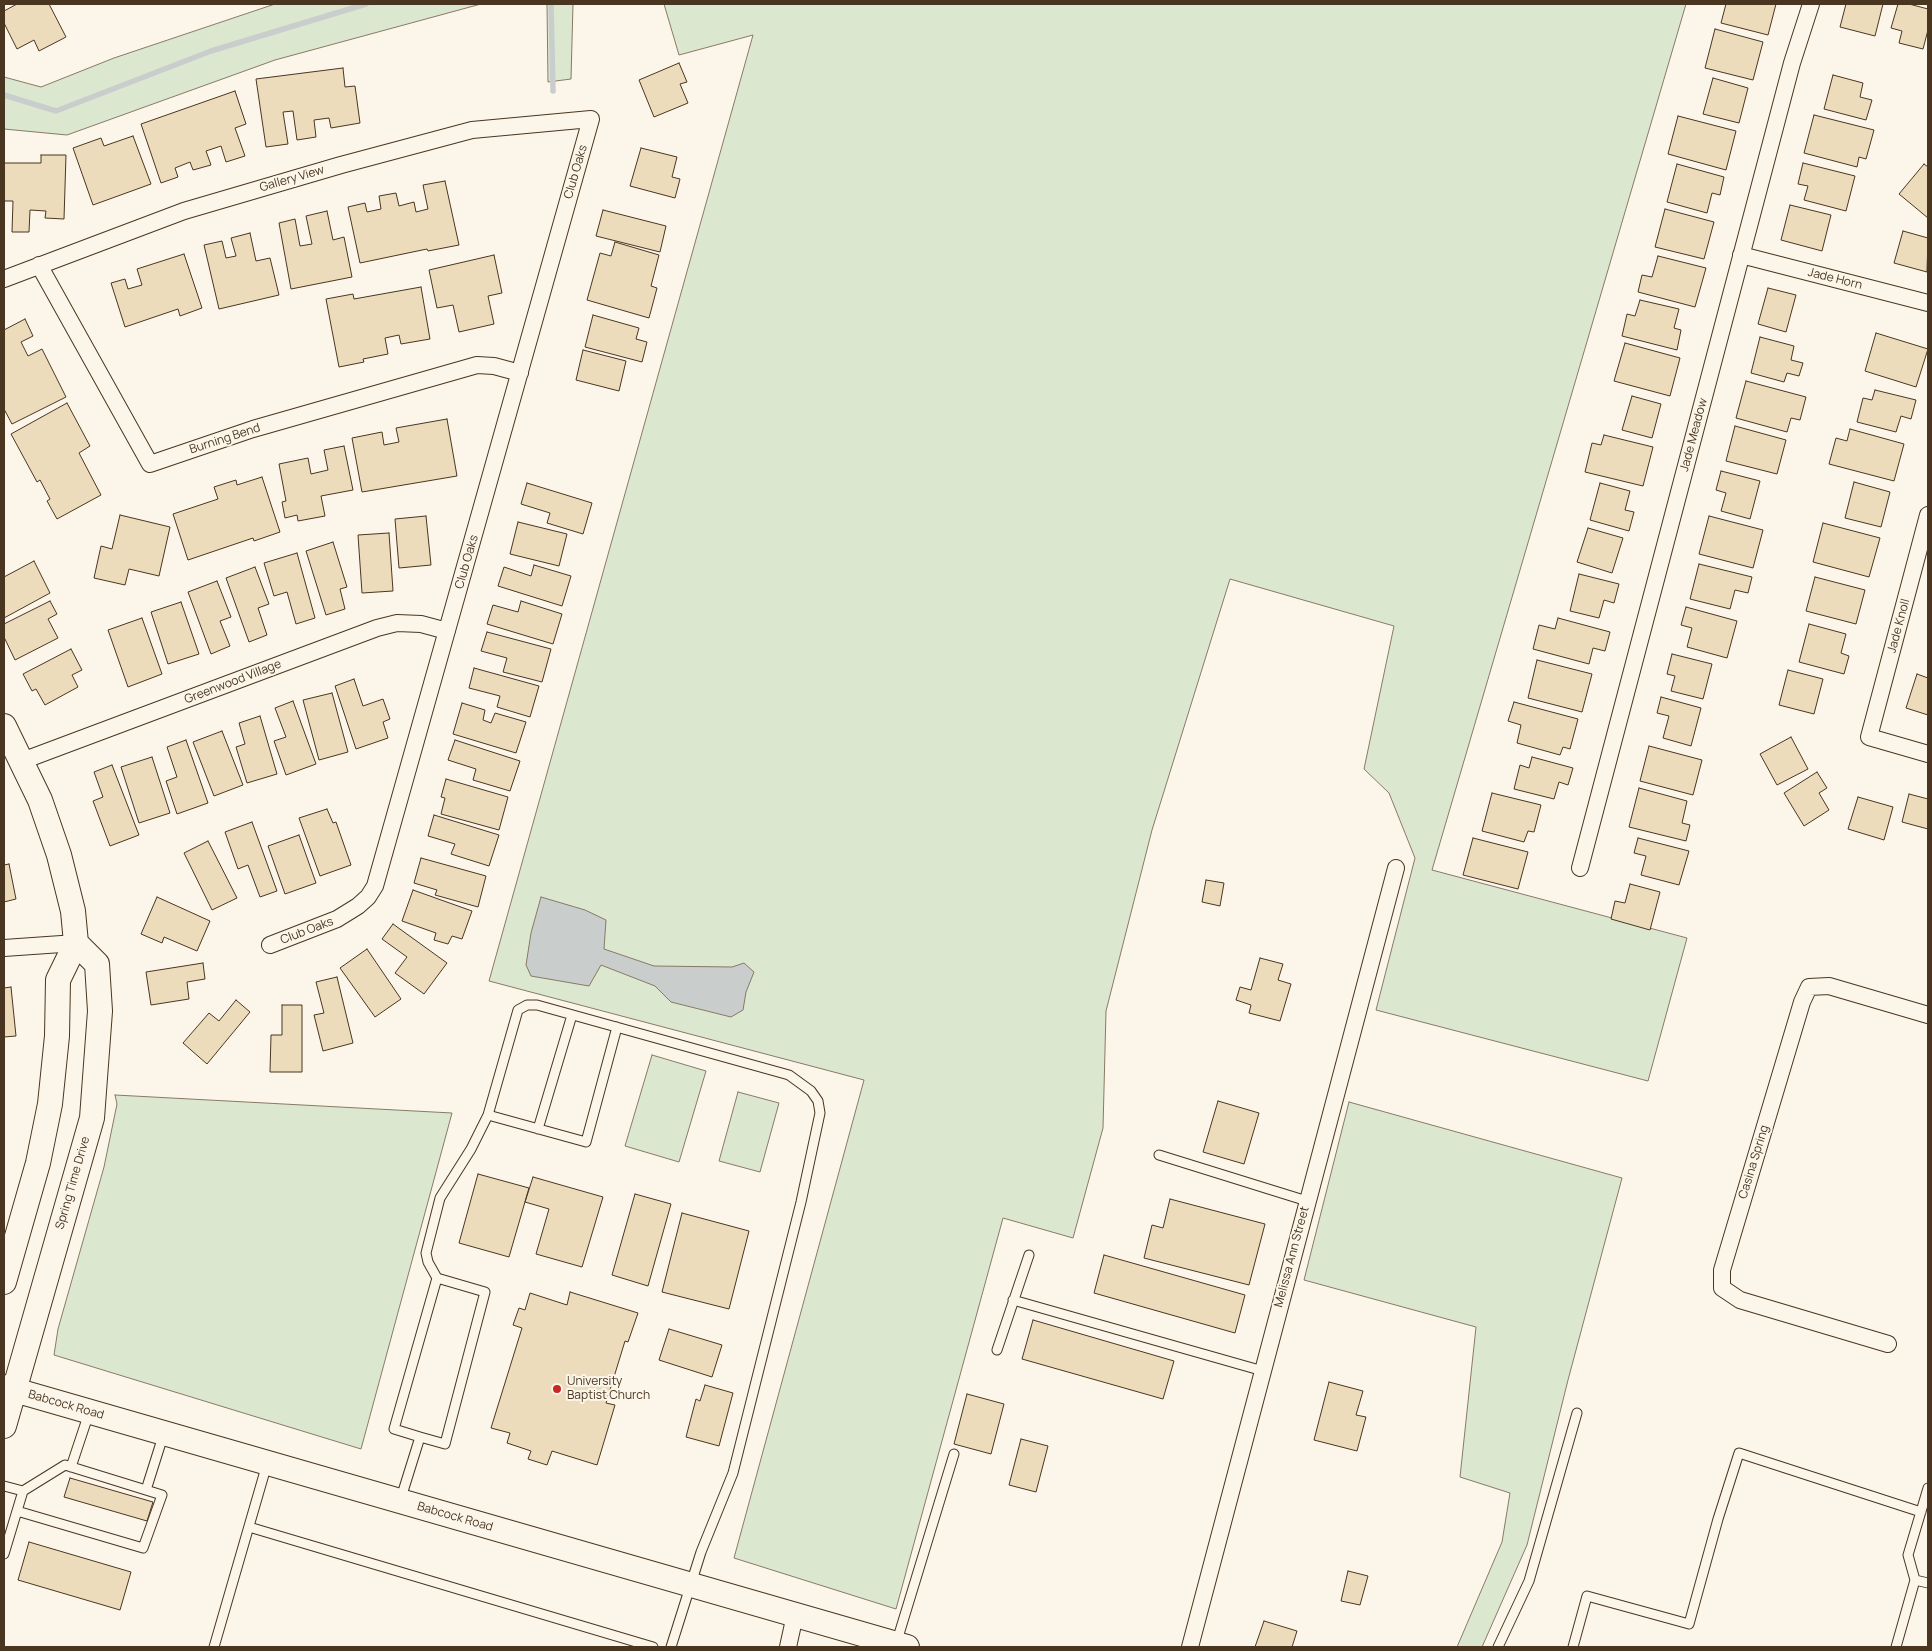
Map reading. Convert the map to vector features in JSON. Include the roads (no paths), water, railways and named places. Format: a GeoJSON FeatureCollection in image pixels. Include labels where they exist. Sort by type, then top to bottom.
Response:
{"type":"FeatureCollection","features":[{"type":"Feature","properties":{"kind":"street","name":"Jade Meadow"},"geometry":{"type":"LineString","coordinates":[[1580,868],[1792,63],[1811,4]]}},
{"type":"Feature","properties":{"kind":"street","name":"Gallery View"},"geometry":{"type":"LineString","coordinates":[[4,279],[184,211],[406,147],[472,130],[590,119]]}},
{"type":"Feature","properties":{"kind":"street","name":"Club Oaks"},"geometry":{"type":"LineString","coordinates":[[270,945],[337,919],[358,906],[368,897],[375,886],[590,119]]}},
{"type":"Feature","properties":{"kind":"street","name":"Jade Horn"},"geometry":{"type":"LineString","coordinates":[[1741,255],[1928,304]]}},
{"type":"Feature","properties":{"kind":"street","name":"Burning Bend"},"geometry":{"type":"LineString","coordinates":[[40,265],[150,464],[253,429],[477,365],[494,366],[520,373]]}},
{"type":"Feature","properties":{"kind":"street","name":"Jade Knoll"},"geometry":{"type":"LineString","coordinates":[[1928,514],[1869,737],[1928,754]]}},
{"type":"Feature","properties":{"kind":"street","name":"Greenwood Village"},"geometry":{"type":"LineString","coordinates":[[22,761],[377,628],[397,623],[421,624],[447,631]]}},
{"type":"Feature","properties":{"kind":"street"},"geometry":{"type":"LineString","coordinates":[[4,726],[40,800],[59,855],[72,911],[76,943],[58,980],[57,1036],[50,1104],[38,1163],[4,1282]]}},
{"type":"Feature","properties":{"kind":"street","name":"Melissa Ann Street"},"geometry":{"type":"LineString","coordinates":[[1190,1647],[1396,868]]}},
{"type":"Feature","properties":{"kind":"street"},"geometry":{"type":"LineString","coordinates":[[4,948],[76,943]]}},
{"type":"Feature","properties":{"kind":"street","name":"Spring Time Drive"},"geometry":{"type":"LineString","coordinates":[[4,1426],[9,1388],[92,1118],[100,1011],[98,964],[76,943]]}},
{"type":"Feature","properties":{"kind":"street","name":"Casina Spring"},"geometry":{"type":"LineString","coordinates":[[1888,1344],[1740,1300],[1722,1288],[1722,1270],[1802,1002],[1809,987],[1829,986],[1928,1015]]}},
{"type":"Feature","properties":{"kind":"street","name":"Babcock Road"},"geometry":{"type":"LineString","coordinates":[[9,1388],[902,1646]]}},
{"type":"Feature","properties":{"kind":"street"},"geometry":{"type":"LineString","coordinates":[[788,1647],[795,1615]]}},
{"type":"Feature","properties":{"kind":"lane"},"geometry":{"type":"LineString","coordinates":[[437,1278],[394,1429],[445,1444],[485,1292],[437,1278],[428,1262],[426,1253],[440,1198],[472,1149],[488,1116],[518,1010],[527,1005],[537,1005],[572,1014],[789,1075],[811,1091],[818,1101],[820,1112],[801,1202],[733,1472],[701,1552],[671,1647]]}},
{"type":"Feature","properties":{"kind":"lane"},"geometry":{"type":"LineString","coordinates":[[538,1129],[572,1014]]}},
{"type":"Feature","properties":{"kind":"lane"},"geometry":{"type":"LineString","coordinates":[[488,1116],[586,1142],[618,1027]]}},
{"type":"Feature","properties":{"kind":"lane"},"geometry":{"type":"LineString","coordinates":[[1159,1155],[1307,1201]]}},
{"type":"Feature","properties":{"kind":"lane"},"geometry":{"type":"LineString","coordinates":[[997,1350],[1029,1255]]}},
{"type":"Feature","properties":{"kind":"lane"},"geometry":{"type":"LineString","coordinates":[[1013,1300],[1263,1371]]}},
{"type":"Feature","properties":{"kind":"lane"},"geometry":{"type":"LineString","coordinates":[[71,1467],[90,1412]]}},
{"type":"Feature","properties":{"kind":"lane"},"geometry":{"type":"LineString","coordinates":[[1498,1647],[1528,1581],[1577,1413]]}},
{"type":"Feature","properties":{"kind":"lane"},"geometry":{"type":"LineString","coordinates":[[146,1490],[164,1433]]}},
{"type":"Feature","properties":{"kind":"lane"},"geometry":{"type":"LineString","coordinates":[[400,1501],[420,1436]]}},
{"type":"Feature","properties":{"kind":"lane"},"geometry":{"type":"LineString","coordinates":[[1573,1647],[1587,1596],[1689,1624],[1739,1453],[1921,1512]]}},
{"type":"Feature","properties":{"kind":"lane"},"geometry":{"type":"LineString","coordinates":[[902,1646],[954,1454]]}},
{"type":"Feature","properties":{"kind":"lane"},"geometry":{"type":"LineString","coordinates":[[214,1647],[267,1463]]}},
{"type":"Feature","properties":{"kind":"lane"},"geometry":{"type":"LineString","coordinates":[[4,1554],[17,1510],[23,1491],[64,1465],[162,1495],[144,1548],[17,1510]]}},
{"type":"Feature","properties":{"kind":"lane"},"geometry":{"type":"LineString","coordinates":[[4,1486],[23,1491]]}},
{"type":"Feature","properties":{"kind":"lane"},"geometry":{"type":"LineString","coordinates":[[1896,1647],[1915,1580],[1908,1555],[1928,1488]]}},
{"type":"Feature","properties":{"kind":"lane"},"geometry":{"type":"LineString","coordinates":[[249,1527],[653,1647]]}},
{"type":"Feature","properties":{"kind":"lane"},"geometry":{"type":"LineString","coordinates":[[1915,1580],[1928,1583]]}},
{"type":"Feature","properties":{"kind":"waterway"},"geometry":{"type":"LineString","coordinates":[[4,95],[56,111],[211,51],[366,4]]}},
{"type":"Feature","properties":{"kind":"waterway"},"geometry":{"type":"LineString","coordinates":[[551,4],[553,91]]}},
{"type":"Feature","properties":{"kind":"place","name":"University Baptist Church"},"geometry":{"type":"Point","coordinates":[557,1389]}}]}
